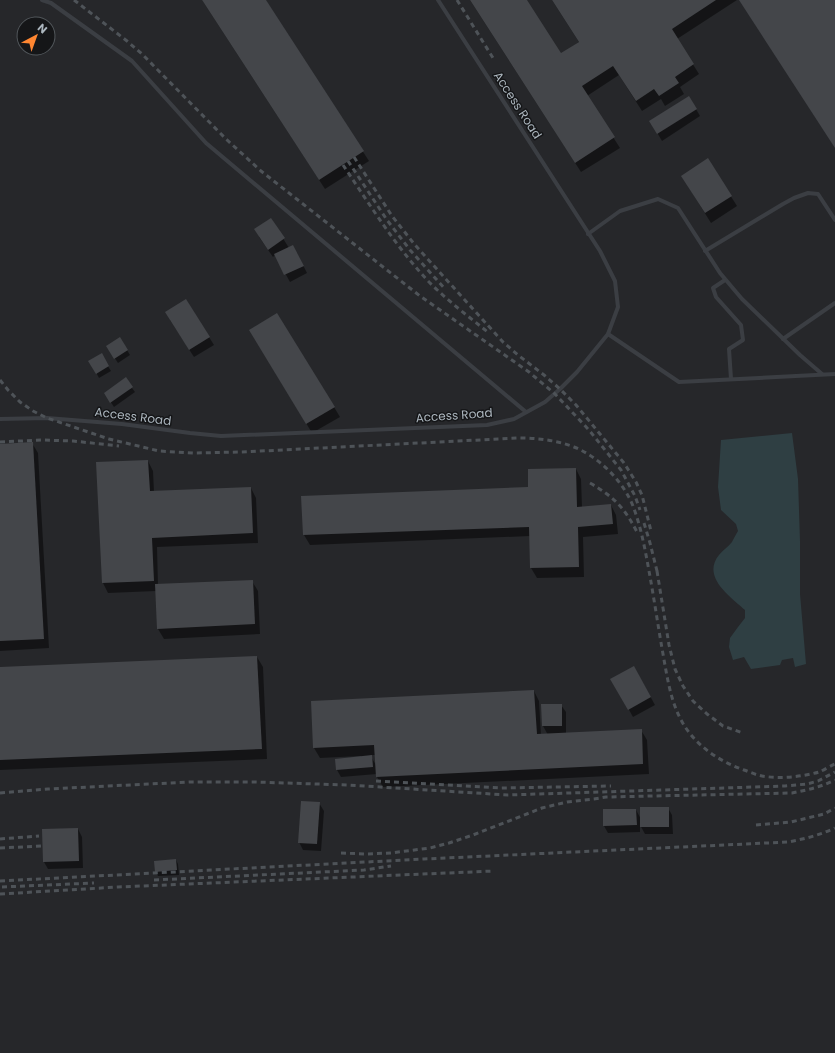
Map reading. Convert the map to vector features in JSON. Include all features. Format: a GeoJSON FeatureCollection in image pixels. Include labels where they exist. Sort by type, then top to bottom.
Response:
{"type":"FeatureCollection","features":[{"type":"Feature","properties":{"kind":"lane"},"geometry":{"type":"LineString","coordinates":[[42,0],[51,3],[132,61],[206,143],[526,412]]}},
{"type":"Feature","properties":{"kind":"lane","name":"Access Road"},"geometry":{"type":"LineString","coordinates":[[0,420],[47,418],[77,420],[221,436],[487,425],[514,419],[545,402],[560,389],[577,372],[608,334],[618,307],[615,281],[600,251],[438,0]]}},
{"type":"Feature","properties":{"kind":"lane"},"geometry":{"type":"LineString","coordinates":[[705,251],[783,204],[808,193],[818,194],[835,220]]}},
{"type":"Feature","properties":{"kind":"lane"},"geometry":{"type":"LineString","coordinates":[[588,234],[620,211],[658,199],[678,208],[725,280],[783,339],[822,374]]}},
{"type":"Feature","properties":{"kind":"lane"},"geometry":{"type":"LineString","coordinates":[[725,280],[713,288],[716,297],[741,325],[743,340],[729,349],[731,379]]}},
{"type":"Feature","properties":{"kind":"lane"},"geometry":{"type":"LineString","coordinates":[[783,339],[835,303]]}},
{"type":"Feature","properties":{"kind":"lane"},"geometry":{"type":"LineString","coordinates":[[608,334],[679,382],[835,374]]}},
{"type":"Feature","properties":{"kind":"shaded area"},"geometry":{"type":"Polygon","coordinates":[[[0,0],[835,0],[835,1053],[0,1053],[0,0]]]}},
{"type":"Feature","properties":{"kind":"shaded area"},"geometry":{"type":"Polygon","coordinates":[[[792,433],[798,479],[800,594],[806,664],[795,667],[793,658],[782,660],[780,665],[751,669],[744,657],[733,660],[729,647],[730,638],[745,618],[745,610],[720,586],[714,571],[714,563],[719,555],[732,542],[738,531],[736,524],[721,510],[718,487],[721,440],[792,433]]]}},
{"type":"Feature","properties":{"kind":"building"},"geometry":{"type":"Polygon","coordinates":[[[202,0],[266,0],[364,151],[319,180],[202,0]]]}},
{"type":"Feature","properties":{"kind":"building"},"geometry":{"type":"Polygon","coordinates":[[[470,0],[527,0],[561,53],[579,42],[552,0],[716,0],[672,29],[694,64],[675,77],[679,83],[659,96],[654,89],[636,101],[613,66],[582,86],[615,137],[575,163],[470,0]]]}},
{"type":"Feature","properties":{"kind":"building"},"geometry":{"type":"Polygon","coordinates":[[[739,0],[835,0],[835,148],[739,0]]]}},
{"type":"Feature","properties":{"kind":"building"},"geometry":{"type":"Polygon","coordinates":[[[689,96],[697,109],[657,134],[649,121],[689,96]]]}},
{"type":"Feature","properties":{"kind":"building"},"geometry":{"type":"Polygon","coordinates":[[[708,158],[732,196],[705,213],[681,176],[708,158]]]}},
{"type":"Feature","properties":{"kind":"building"},"geometry":{"type":"Polygon","coordinates":[[[271,218],[285,238],[268,250],[254,229],[271,218]]]}},
{"type":"Feature","properties":{"kind":"building"},"geometry":{"type":"Polygon","coordinates":[[[293,245],[304,266],[284,275],[274,254],[293,245]]]}},
{"type":"Feature","properties":{"kind":"building"},"geometry":{"type":"Polygon","coordinates":[[[186,299],[210,337],[189,350],[165,312],[186,299]]]}},
{"type":"Feature","properties":{"kind":"building"},"geometry":{"type":"Polygon","coordinates":[[[277,313],[335,407],[306,424],[249,330],[277,313]]]}},
{"type":"Feature","properties":{"kind":"building"},"geometry":{"type":"Polygon","coordinates":[[[120,337],[128,350],[114,359],[106,346],[120,337]]]}},
{"type":"Feature","properties":{"kind":"building"},"geometry":{"type":"Polygon","coordinates":[[[102,353],[109,366],[96,374],[88,361],[102,353]]]}},
{"type":"Feature","properties":{"kind":"building"},"geometry":{"type":"Polygon","coordinates":[[[126,377],[133,387],[110,403],[104,393],[126,377]]]}},
{"type":"Feature","properties":{"kind":"building"},"geometry":{"type":"Polygon","coordinates":[[[33,442],[44,639],[0,641],[0,444],[33,442]]]}},
{"type":"Feature","properties":{"kind":"building"},"geometry":{"type":"Polygon","coordinates":[[[148,460],[150,491],[251,487],[253,533],[152,538],[154,581],[102,583],[96,462],[148,460]]]}},
{"type":"Feature","properties":{"kind":"building"},"geometry":{"type":"Polygon","coordinates":[[[576,468],[577,507],[611,504],[613,524],[578,527],[579,567],[530,568],[529,527],[303,535],[301,496],[528,487],[528,469],[576,468]]]}},
{"type":"Feature","properties":{"kind":"building"},"geometry":{"type":"Polygon","coordinates":[[[253,580],[255,624],[157,629],[155,584],[253,580]]]}},
{"type":"Feature","properties":{"kind":"building"},"geometry":{"type":"Polygon","coordinates":[[[257,656],[262,749],[0,760],[0,667],[257,656]]]}},
{"type":"Feature","properties":{"kind":"building"},"geometry":{"type":"Polygon","coordinates":[[[634,666],[651,697],[628,710],[610,679],[634,666]]]}},
{"type":"Feature","properties":{"kind":"building"},"geometry":{"type":"Polygon","coordinates":[[[534,690],[537,734],[642,729],[643,764],[376,777],[374,745],[313,748],[311,701],[534,690]]]}},
{"type":"Feature","properties":{"kind":"building"},"geometry":{"type":"Polygon","coordinates":[[[541,704],[562,704],[562,726],[542,726],[541,704]]]}},
{"type":"Feature","properties":{"kind":"building"},"geometry":{"type":"Polygon","coordinates":[[[372,755],[373,767],[336,770],[335,759],[372,755]]]}},
{"type":"Feature","properties":{"kind":"building"},"geometry":{"type":"Polygon","coordinates":[[[301,801],[320,802],[317,844],[298,843],[301,801]]]}},
{"type":"Feature","properties":{"kind":"building"},"geometry":{"type":"Polygon","coordinates":[[[640,807],[669,807],[669,827],[640,827],[640,807]]]}},
{"type":"Feature","properties":{"kind":"building"},"geometry":{"type":"Polygon","coordinates":[[[603,809],[636,809],[637,825],[603,826],[603,809]]]}},
{"type":"Feature","properties":{"kind":"building"},"geometry":{"type":"Polygon","coordinates":[[[78,828],[79,861],[43,862],[42,829],[78,828]]]}},
{"type":"Feature","properties":{"kind":"building"},"geometry":{"type":"Polygon","coordinates":[[[176,859],[177,870],[155,872],[154,861],[176,859]]]}},
{"type":"Feature","properties":{"kind":"railway"},"geometry":{"type":"LineString","coordinates":[[74,0],[142,54],[226,139],[261,171],[420,296],[529,372],[555,394],[589,430],[621,470],[635,496],[640,510]]}},
{"type":"Feature","properties":{"kind":"railway"},"geometry":{"type":"LineString","coordinates":[[457,0],[493,58]]}},
{"type":"Feature","properties":{"kind":"railway"},"geometry":{"type":"LineString","coordinates":[[354,157],[392,216],[415,245],[503,342],[544,375],[576,405],[624,463],[642,495],[651,531]]}},
{"type":"Feature","properties":{"kind":"railway"},"geometry":{"type":"LineString","coordinates":[[348,161],[387,220],[410,250],[445,289]]}},
{"type":"Feature","properties":{"kind":"railway"},"geometry":{"type":"LineString","coordinates":[[343,165],[405,255],[417,269],[444,296],[489,333]]}},
{"type":"Feature","properties":{"kind":"railway"},"geometry":{"type":"LineString","coordinates":[[0,380],[20,402],[47,418],[109,439],[159,451],[193,453],[242,452],[518,438],[546,440],[574,447],[583,451],[601,463],[617,479],[633,506],[644,546],[671,695],[680,718],[692,736],[699,744],[725,762],[762,776],[790,777],[805,775],[819,772],[835,764]]}},
{"type":"Feature","properties":{"kind":"railway"},"geometry":{"type":"LineString","coordinates":[[0,442],[41,440],[73,441],[119,446]]}},
{"type":"Feature","properties":{"kind":"railway"},"geometry":{"type":"LineString","coordinates":[[590,483],[618,503],[628,516],[637,532]]}},
{"type":"Feature","properties":{"kind":"railway"},"geometry":{"type":"LineString","coordinates":[[644,523],[658,575]]}},
{"type":"Feature","properties":{"kind":"railway"},"geometry":{"type":"LineString","coordinates":[[657,571],[669,645],[675,669],[683,686],[693,701],[707,714],[723,726],[743,733]]}},
{"type":"Feature","properties":{"kind":"railway"},"geometry":{"type":"LineString","coordinates":[[0,793],[48,789],[190,782],[254,782],[348,785],[508,795],[785,786],[807,784],[818,781],[835,772]]}},
{"type":"Feature","properties":{"kind":"railway"},"geometry":{"type":"LineString","coordinates":[[341,853],[391,853],[430,848],[473,835],[542,808],[567,802],[606,797],[792,793],[835,780]]}},
{"type":"Feature","properties":{"kind":"railway"},"geometry":{"type":"LineString","coordinates":[[376,781],[501,788],[611,786]]}},
{"type":"Feature","properties":{"kind":"railway"},"geometry":{"type":"LineString","coordinates":[[756,825],[791,822],[824,814],[835,808]]}},
{"type":"Feature","properties":{"kind":"railway"},"geometry":{"type":"LineString","coordinates":[[0,881],[788,842],[824,833],[835,828]]}},
{"type":"Feature","properties":{"kind":"railway"},"geometry":{"type":"LineString","coordinates":[[0,839],[39,836]]}},
{"type":"Feature","properties":{"kind":"railway"},"geometry":{"type":"LineString","coordinates":[[0,848],[42,846]]}},
{"type":"Feature","properties":{"kind":"railway"},"geometry":{"type":"LineString","coordinates":[[154,880],[364,870],[391,866]]}},
{"type":"Feature","properties":{"kind":"railway"},"geometry":{"type":"LineString","coordinates":[[0,894],[118,887],[494,871]]}},
{"type":"Feature","properties":{"kind":"railway"},"geometry":{"type":"LineString","coordinates":[[2,887],[94,883]]}}]}
